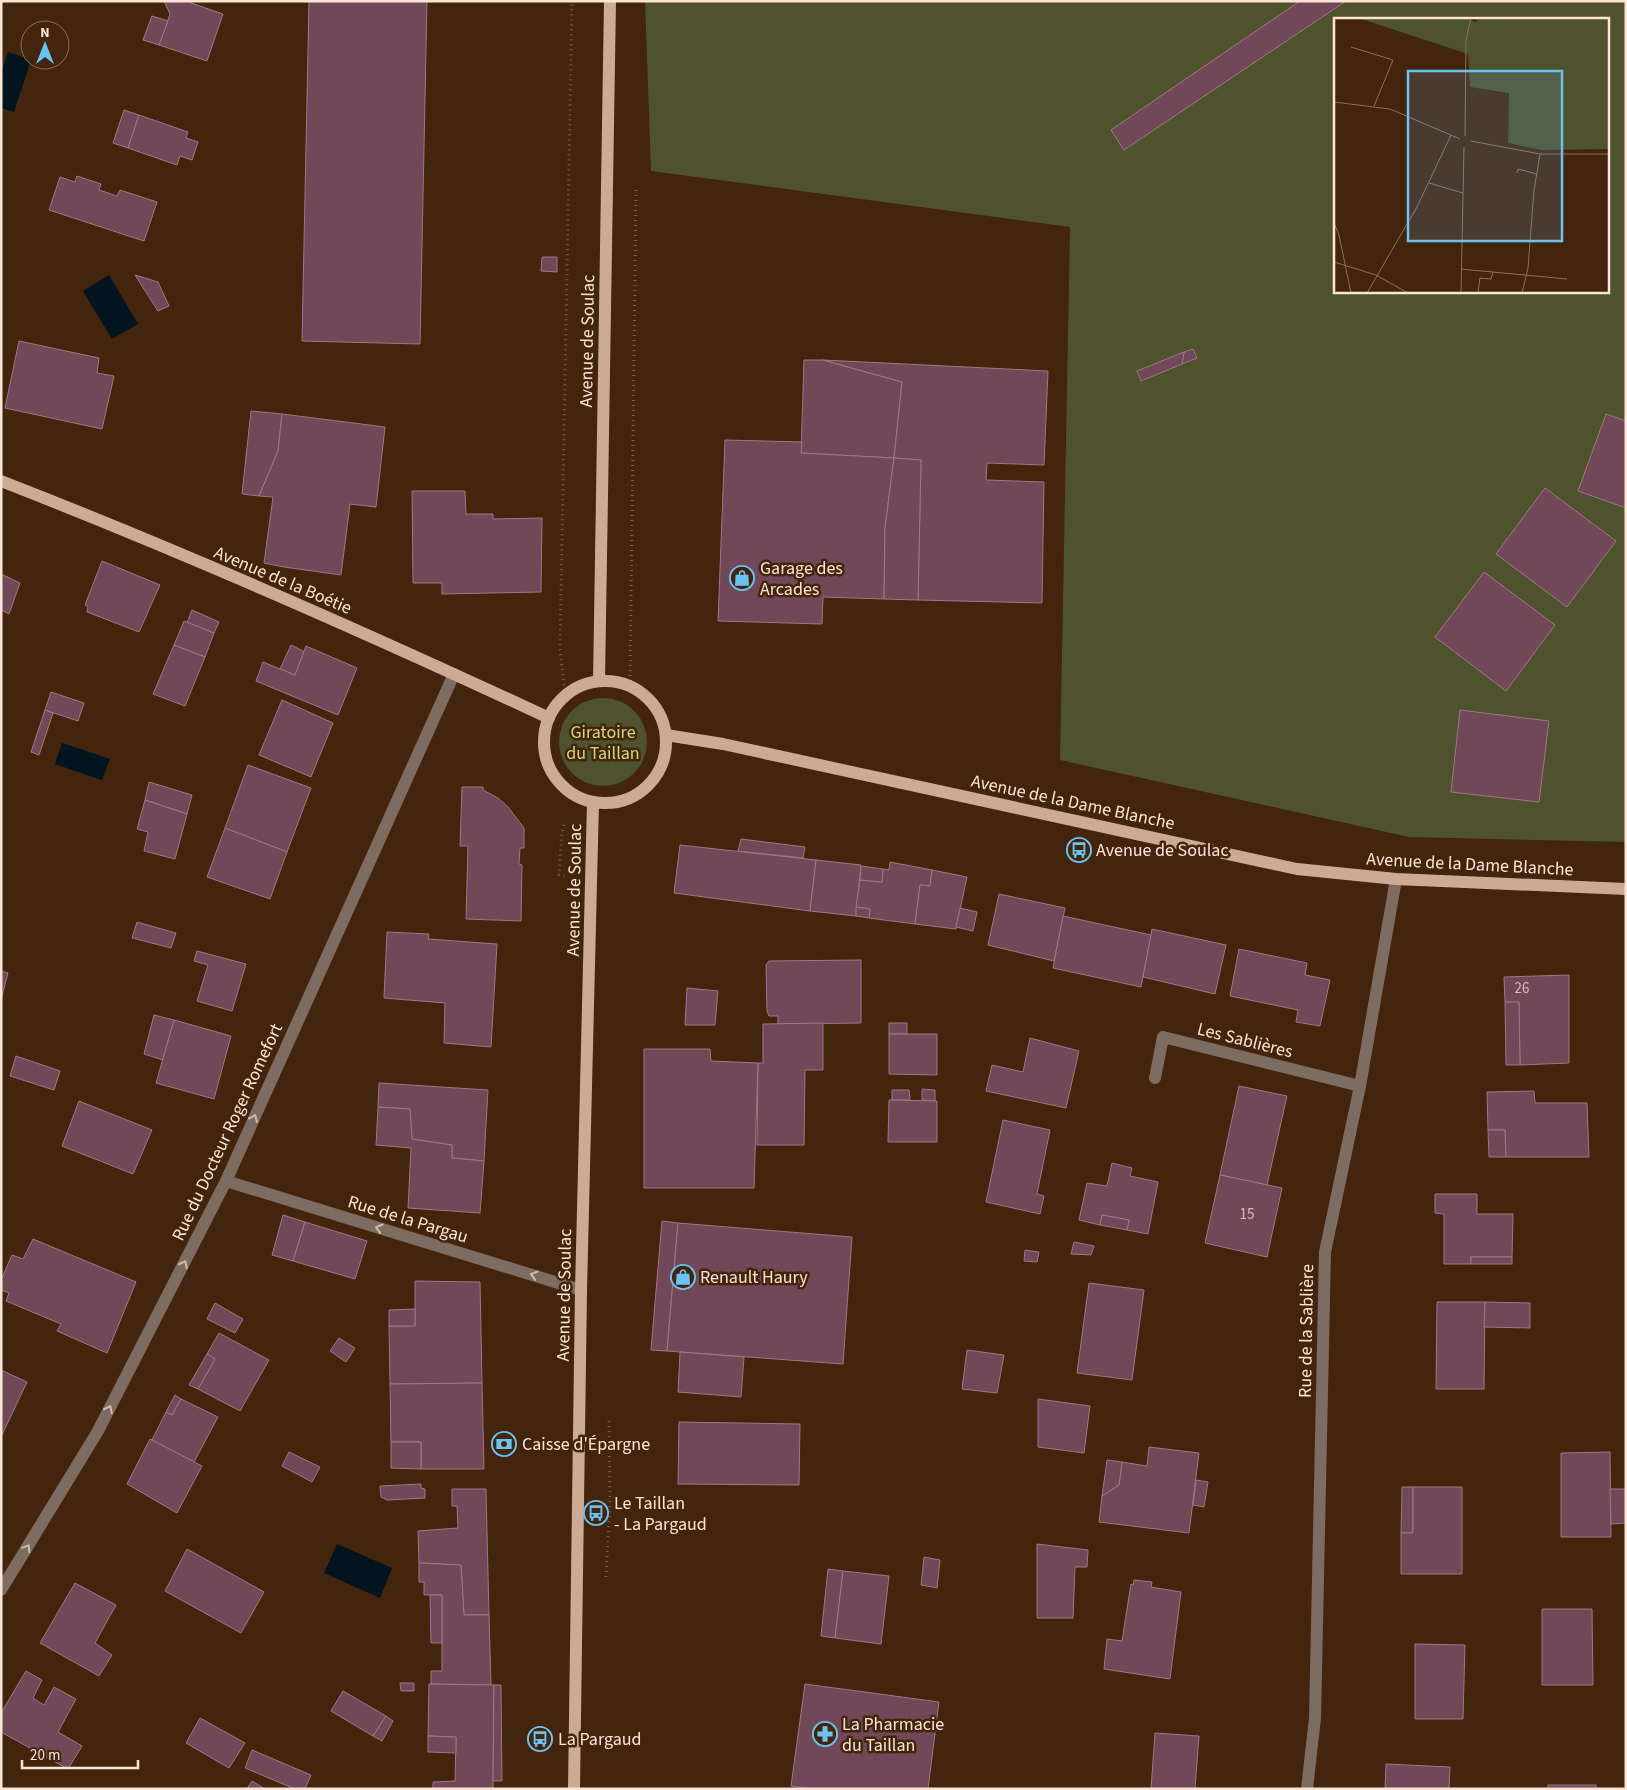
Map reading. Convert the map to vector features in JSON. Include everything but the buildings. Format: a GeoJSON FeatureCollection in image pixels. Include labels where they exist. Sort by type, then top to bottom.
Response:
{"type":"FeatureCollection","features":[{"type":"Feature","properties":{"kind":"main road","name":"Avenue de Soulac"},"geometry":{"type":"LineString","coordinates":[[599,681],[610,1]]}},
{"type":"Feature","properties":{"kind":"main road","name":"Avenue de la Boétie"},"geometry":{"type":"LineString","coordinates":[[1,481],[91,516],[454,674],[549,718]]}},
{"type":"Feature","properties":{"kind":"main road"},"geometry":{"type":"LineString","coordinates":[[599,681],[630,686],[646,696],[660,715],[666,735],[663,764],[651,783],[631,798],[610,803],[593,802],[568,791],[549,768],[544,746],[549,718],[565,696],[578,686],[599,681]]}},
{"type":"Feature","properties":{"kind":"main road","name":"Avenue de la Dame Blanche"},"geometry":{"type":"LineString","coordinates":[[666,735],[723,744],[1297,869],[1396,879],[1626,889]]}},
{"type":"Feature","properties":{"kind":"main road","name":"Avenue de Soulac"},"geometry":{"type":"LineString","coordinates":[[574,1789],[581,1290],[593,802]]}},
{"type":"Feature","properties":{"kind":"street","name":"Rue du Docteur Roger Romefort"},"geometry":{"type":"LineString","coordinates":[[1,1590],[98,1431],[226,1181],[454,674]]}},
{"type":"Feature","properties":{"kind":"street","name":"Rue de la Sablière"},"geometry":{"type":"LineString","coordinates":[[1306,1789],[1315,1718],[1325,1252],[1360,1086],[1396,879]]}},
{"type":"Feature","properties":{"kind":"street","name":"Les Sablières"},"geometry":{"type":"LineString","coordinates":[[1156,1078],[1163,1037],[1360,1086]]}},
{"type":"Feature","properties":{"kind":"street","name":"Rue de la Pargau"},"geometry":{"type":"LineString","coordinates":[[226,1181],[581,1290]]}},
{"type":"Feature","properties":{"kind":"path"},"geometry":{"type":"LineString","coordinates":[[565,696],[560,650],[572,1]]}},
{"type":"Feature","properties":{"kind":"path"},"geometry":{"type":"LineString","coordinates":[[630,686],[636,184]]}},
{"type":"Feature","properties":{"kind":"green space"},"geometry":{"type":"Polygon","coordinates":[[[645,1],[1626,1],[1626,842],[1409,837],[1060,760],[1070,227],[651,171],[645,1]]]}},
{"type":"Feature","properties":{"kind":"green space","name":"Giratoire du Taillan"},"geometry":{"type":"Polygon","coordinates":[[[603,698],[620,701],[628,705],[640,717],[644,725],[647,742],[644,759],[640,767],[628,779],[620,783],[603,786],[586,783],[578,779],[566,767],[562,759],[559,742],[562,725],[566,717],[578,705],[586,701],[603,698]]]}},
{"type":"Feature","properties":{"kind":"water"},"geometry":{"type":"Polygon","coordinates":[[[8,52],[20,56],[20,70],[28,70],[14,112],[1,108],[1,74],[8,52]]]}},
{"type":"Feature","properties":{"kind":"water"},"geometry":{"type":"Polygon","coordinates":[[[109,275],[138,324],[112,339],[83,291],[109,275]]]}},
{"type":"Feature","properties":{"kind":"water"},"geometry":{"type":"Polygon","coordinates":[[[62,743],[110,759],[102,780],[55,764],[62,743]]]}},
{"type":"Feature","properties":{"kind":"water"},"geometry":{"type":"Polygon","coordinates":[[[337,1544],[392,1568],[380,1598],[324,1573],[337,1544]]]}},
{"type":"Feature","properties":{"kind":"place","name":"Garage des Arcades"},"geometry":{"type":"Point","coordinates":[742,578]}},
{"type":"Feature","properties":{"kind":"place","name":"Avenue de Soulac"},"geometry":{"type":"Point","coordinates":[1079,850]}},
{"type":"Feature","properties":{"kind":"place","name":"Renault Haury"},"geometry":{"type":"Point","coordinates":[683,1277]}},
{"type":"Feature","properties":{"kind":"place","name":"Caisse d'Épargne"},"geometry":{"type":"Point","coordinates":[504,1444]}},
{"type":"Feature","properties":{"kind":"place","name":"Le Taillan - La Pargaud"},"geometry":{"type":"Point","coordinates":[596,1513]}},
{"type":"Feature","properties":{"kind":"place","name":"La Pharmacie du Taillan"},"geometry":{"type":"Point","coordinates":[825,1734]}},
{"type":"Feature","properties":{"kind":"place","name":"La Pargaud"},"geometry":{"type":"Point","coordinates":[540,1739]}}]}
